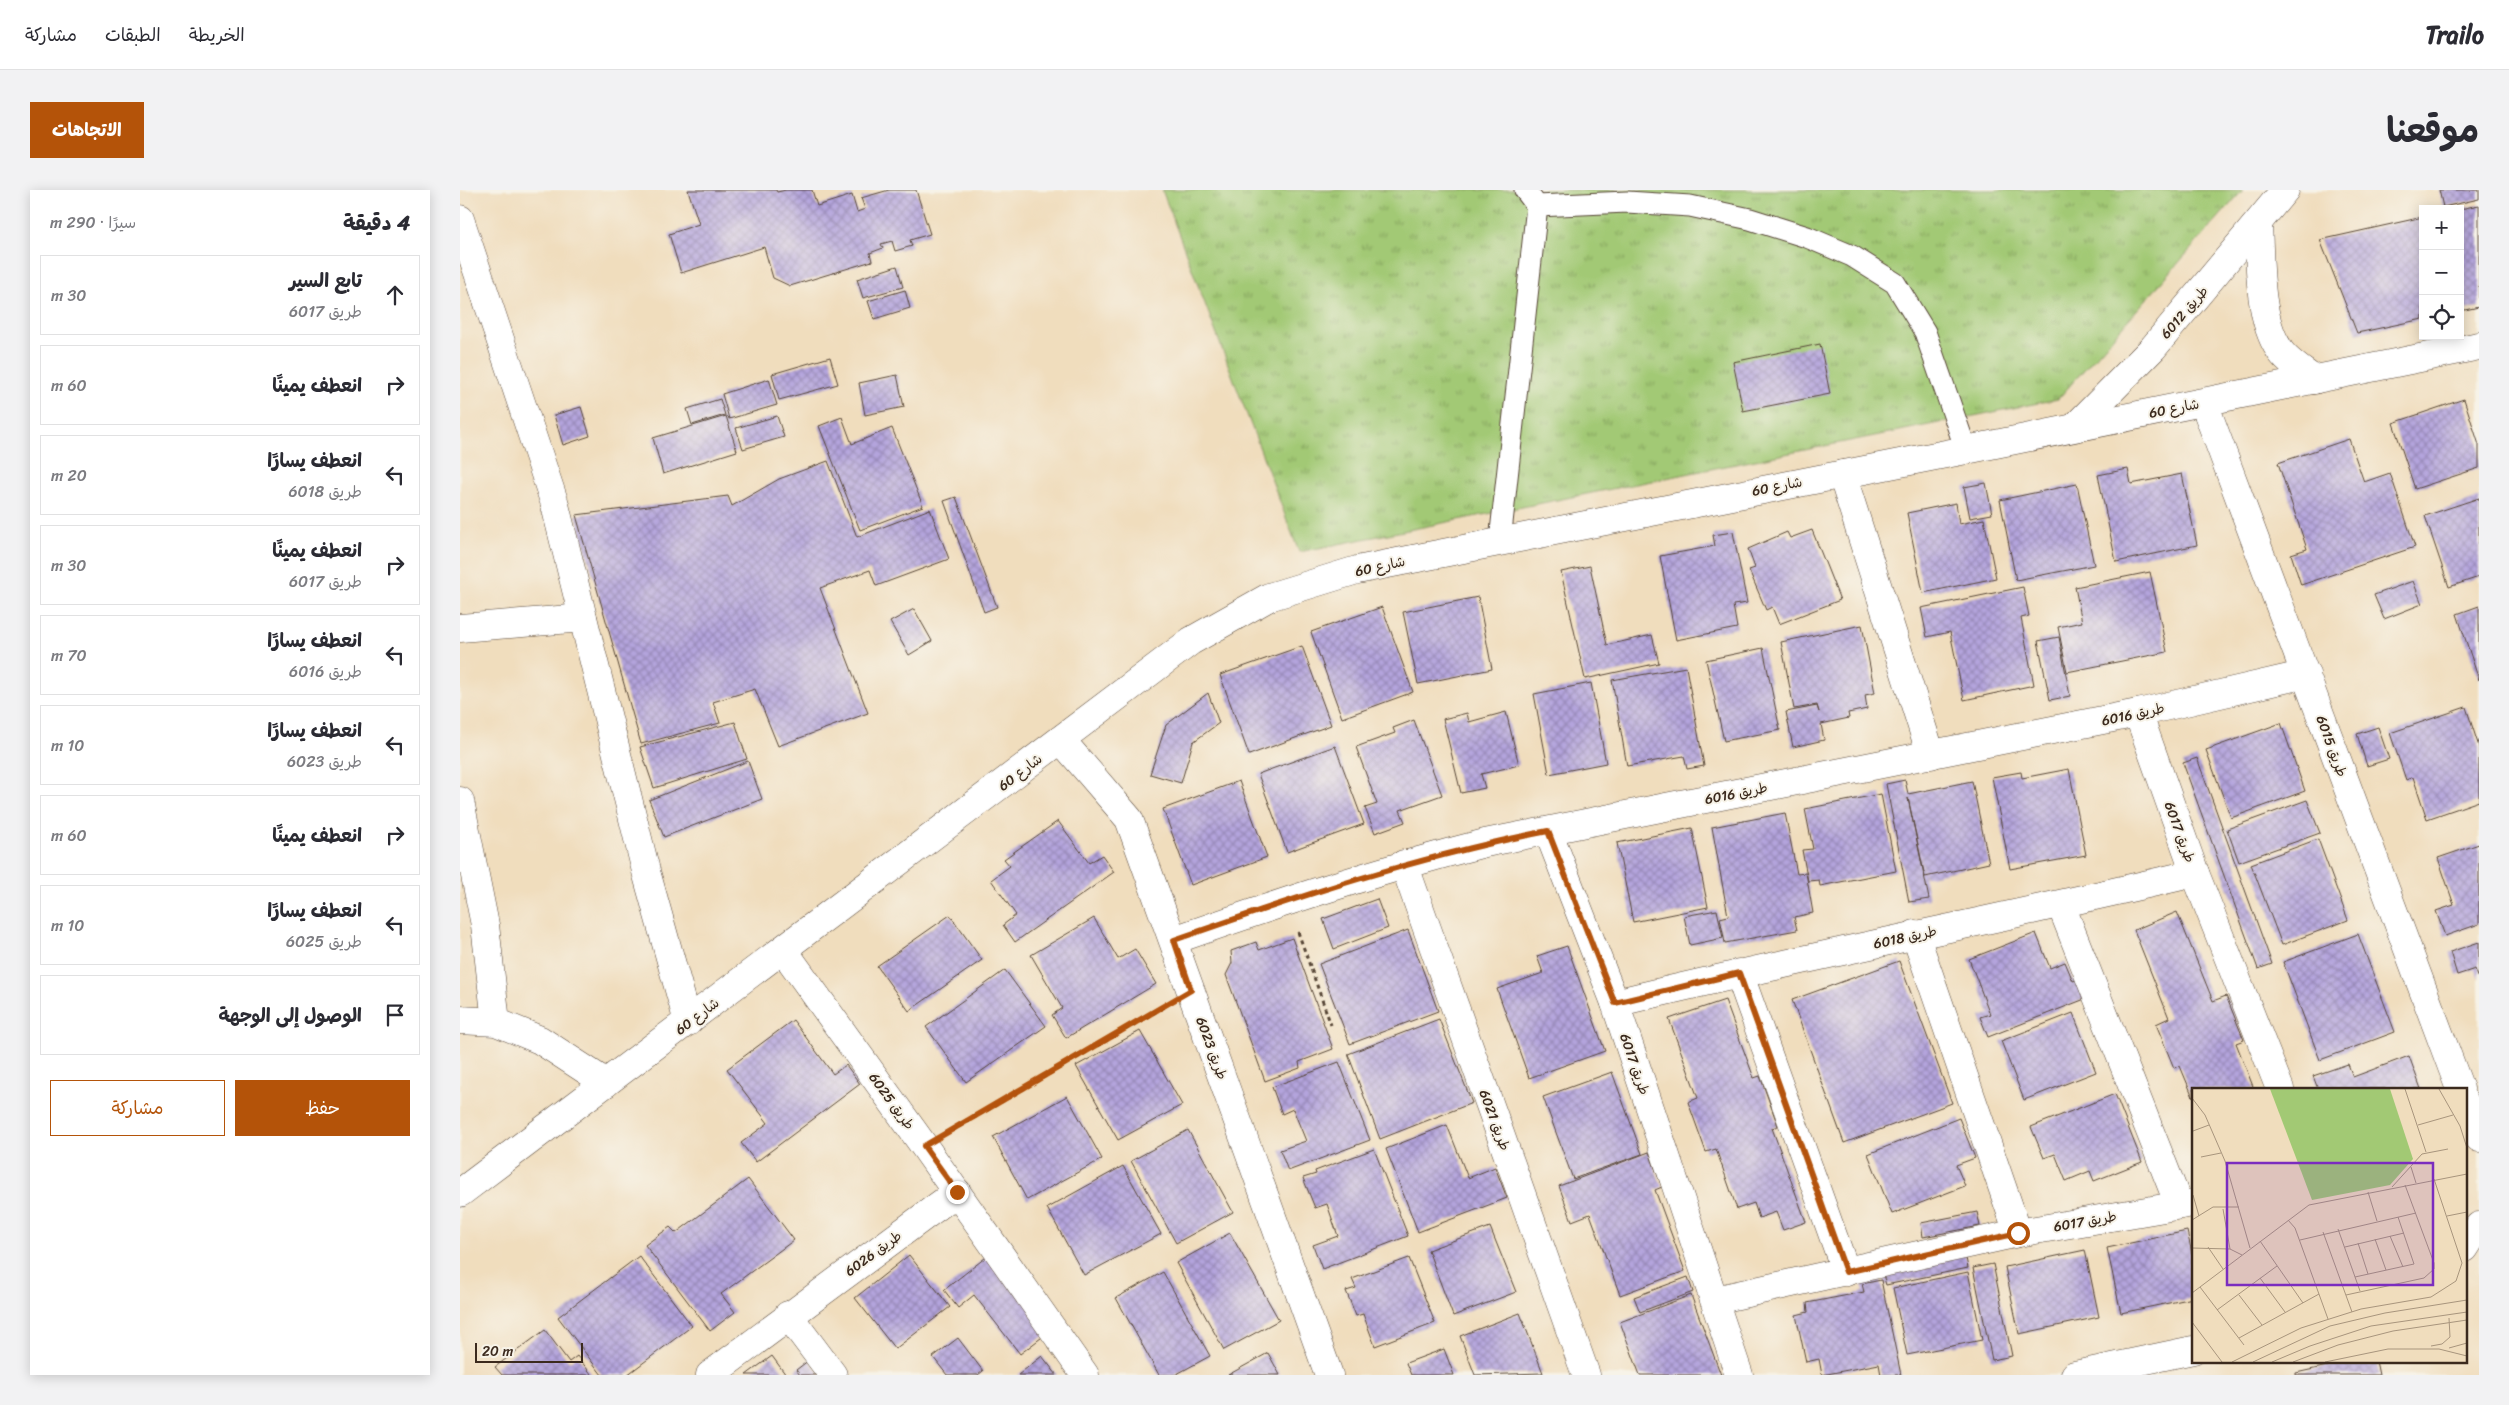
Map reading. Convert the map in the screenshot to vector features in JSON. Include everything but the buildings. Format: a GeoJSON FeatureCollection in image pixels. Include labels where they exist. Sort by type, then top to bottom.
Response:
{"type":"FeatureCollection","features":[{"type":"Feature","properties":{"kind":"street","name":"طريق 6012"},"geometry":{"type":"LineString","coordinates":[[2075,427],[2153,348],[2285,190]]}},
{"type":"Feature","properties":{"kind":"street"},"geometry":{"type":"LineString","coordinates":[[460,219],[554,502],[647,875],[688,1022]]}},
{"type":"Feature","properties":{"kind":"street"},"geometry":{"type":"LineString","coordinates":[[2258,224],[2265,315],[2279,350],[2314,380]]}},
{"type":"Feature","properties":{"kind":"street","name":"شارع 60"},"geometry":{"type":"LineString","coordinates":[[460,1193],[784,951],[1191,641],[1269,597],[1357,570],[2204,403],[2479,346]]}},
{"type":"Feature","properties":{"kind":"street","name":"طريق 6015"},"geometry":{"type":"LineString","coordinates":[[2204,403],[2460,1088]]}},
{"type":"Feature","properties":{"kind":"street"},"geometry":{"type":"LineString","coordinates":[[1842,474],[1931,754]]}},
{"type":"Feature","properties":{"kind":"street"},"geometry":{"type":"LineString","coordinates":[[460,628],[583,618]]}},
{"type":"Feature","properties":{"kind":"street","name":"طريق 6016"},"geometry":{"type":"LineString","coordinates":[[1174,940],[1287,900],[1404,864],[1485,843],[2138,714],[2306,674]]}},
{"type":"Feature","properties":{"kind":"street","name":"طريق 6017"},"geometry":{"type":"LineString","coordinates":[[2138,714],[2195,873],[2280,1088]]}},
{"type":"Feature","properties":{"kind":"street","name":"طريق 6023"},"geometry":{"type":"LineString","coordinates":[[1062,741],[1129,819],[1330,1375]]}},
{"type":"Feature","properties":{"kind":"street"},"geometry":{"type":"LineString","coordinates":[[460,801],[485,925],[496,1022]]}},
{"type":"Feature","properties":{"kind":"street","name":"طريق 6017"},"geometry":{"type":"LineString","coordinates":[[1548,831],[1615,1003],[1715,1300],[1738,1375]]}},
{"type":"Feature","properties":{"kind":"street","name":"طريق 6021"},"geometry":{"type":"LineString","coordinates":[[1404,864],[1586,1375]]}},
{"type":"Feature","properties":{"kind":"street","name":"طريق 6018"},"geometry":{"type":"LineString","coordinates":[[1615,1003],[1739,973],[2061,904],[2195,873]]}},
{"type":"Feature","properties":{"kind":"street"},"geometry":{"type":"LineString","coordinates":[[2061,904],[2186,1204]]}},
{"type":"Feature","properties":{"kind":"street"},"geometry":{"type":"LineString","coordinates":[[1915,934],[2018,1233]]}},
{"type":"Feature","properties":{"kind":"street","name":"طريق 6025"},"geometry":{"type":"LineString","coordinates":[[784,951],[957,1192],[1085,1375]]}},
{"type":"Feature","properties":{"kind":"street"},"geometry":{"type":"LineString","coordinates":[[1739,973],[1846,1272]]}},
{"type":"Feature","properties":{"kind":"street"},"geometry":{"type":"LineString","coordinates":[[460,1020],[496,1022],[540,1040],[606,1083]]}},
{"type":"Feature","properties":{"kind":"street"},"geometry":{"type":"LineString","coordinates":[[2466,1105],[2479,1138]]}},
{"type":"Feature","properties":{"kind":"street","name":"طريق 6026"},"geometry":{"type":"LineString","coordinates":[[710,1375],[788,1315],[957,1192]]}},
{"type":"Feature","properties":{"kind":"street","name":"طريق 6017"},"geometry":{"type":"LineString","coordinates":[[1715,1300],[2018,1233],[2186,1204]]}},
{"type":"Feature","properties":{"kind":"street"},"geometry":{"type":"LineString","coordinates":[[2466,1246],[2479,1226]]}},
{"type":"Feature","properties":{"kind":"street"},"geometry":{"type":"LineString","coordinates":[[788,1315],[833,1375]]}},
{"type":"Feature","properties":{"kind":"street"},"geometry":{"type":"LineString","coordinates":[[2075,1375],[2192,1350]]}},
{"type":"Feature","properties":{"kind":"lane"},"geometry":{"type":"LineString","coordinates":[[1500,541],[1531,198],[1690,206],[1750,219],[1807,237],[1852,256],[1895,283],[1926,332],[1966,450]]}},
{"type":"Feature","properties":{"kind":"path"},"geometry":{"type":"LineString","coordinates":[[1287,900],[1332,1025]]}},
{"type":"Feature","properties":{"kind":"path"},"geometry":{"type":"LineString","coordinates":[[924,1146],[1191,990]]}},
{"type":"Feature","properties":{"kind":"green space"},"geometry":{"type":"Polygon","coordinates":[[[1162,190],[2243,190],[2058,399],[1299,552],[1162,190]]]}},
{"type":"Feature","properties":{"kind":"route"},"geometry":{"type":"LineString","coordinates":[[957,1192],[924,1146],[1191,990],[1174,940],[1287,900],[1404,864],[1485,843],[1548,831],[1615,1003],[1739,973],[1846,1272],[2018,1233]]}}]}
